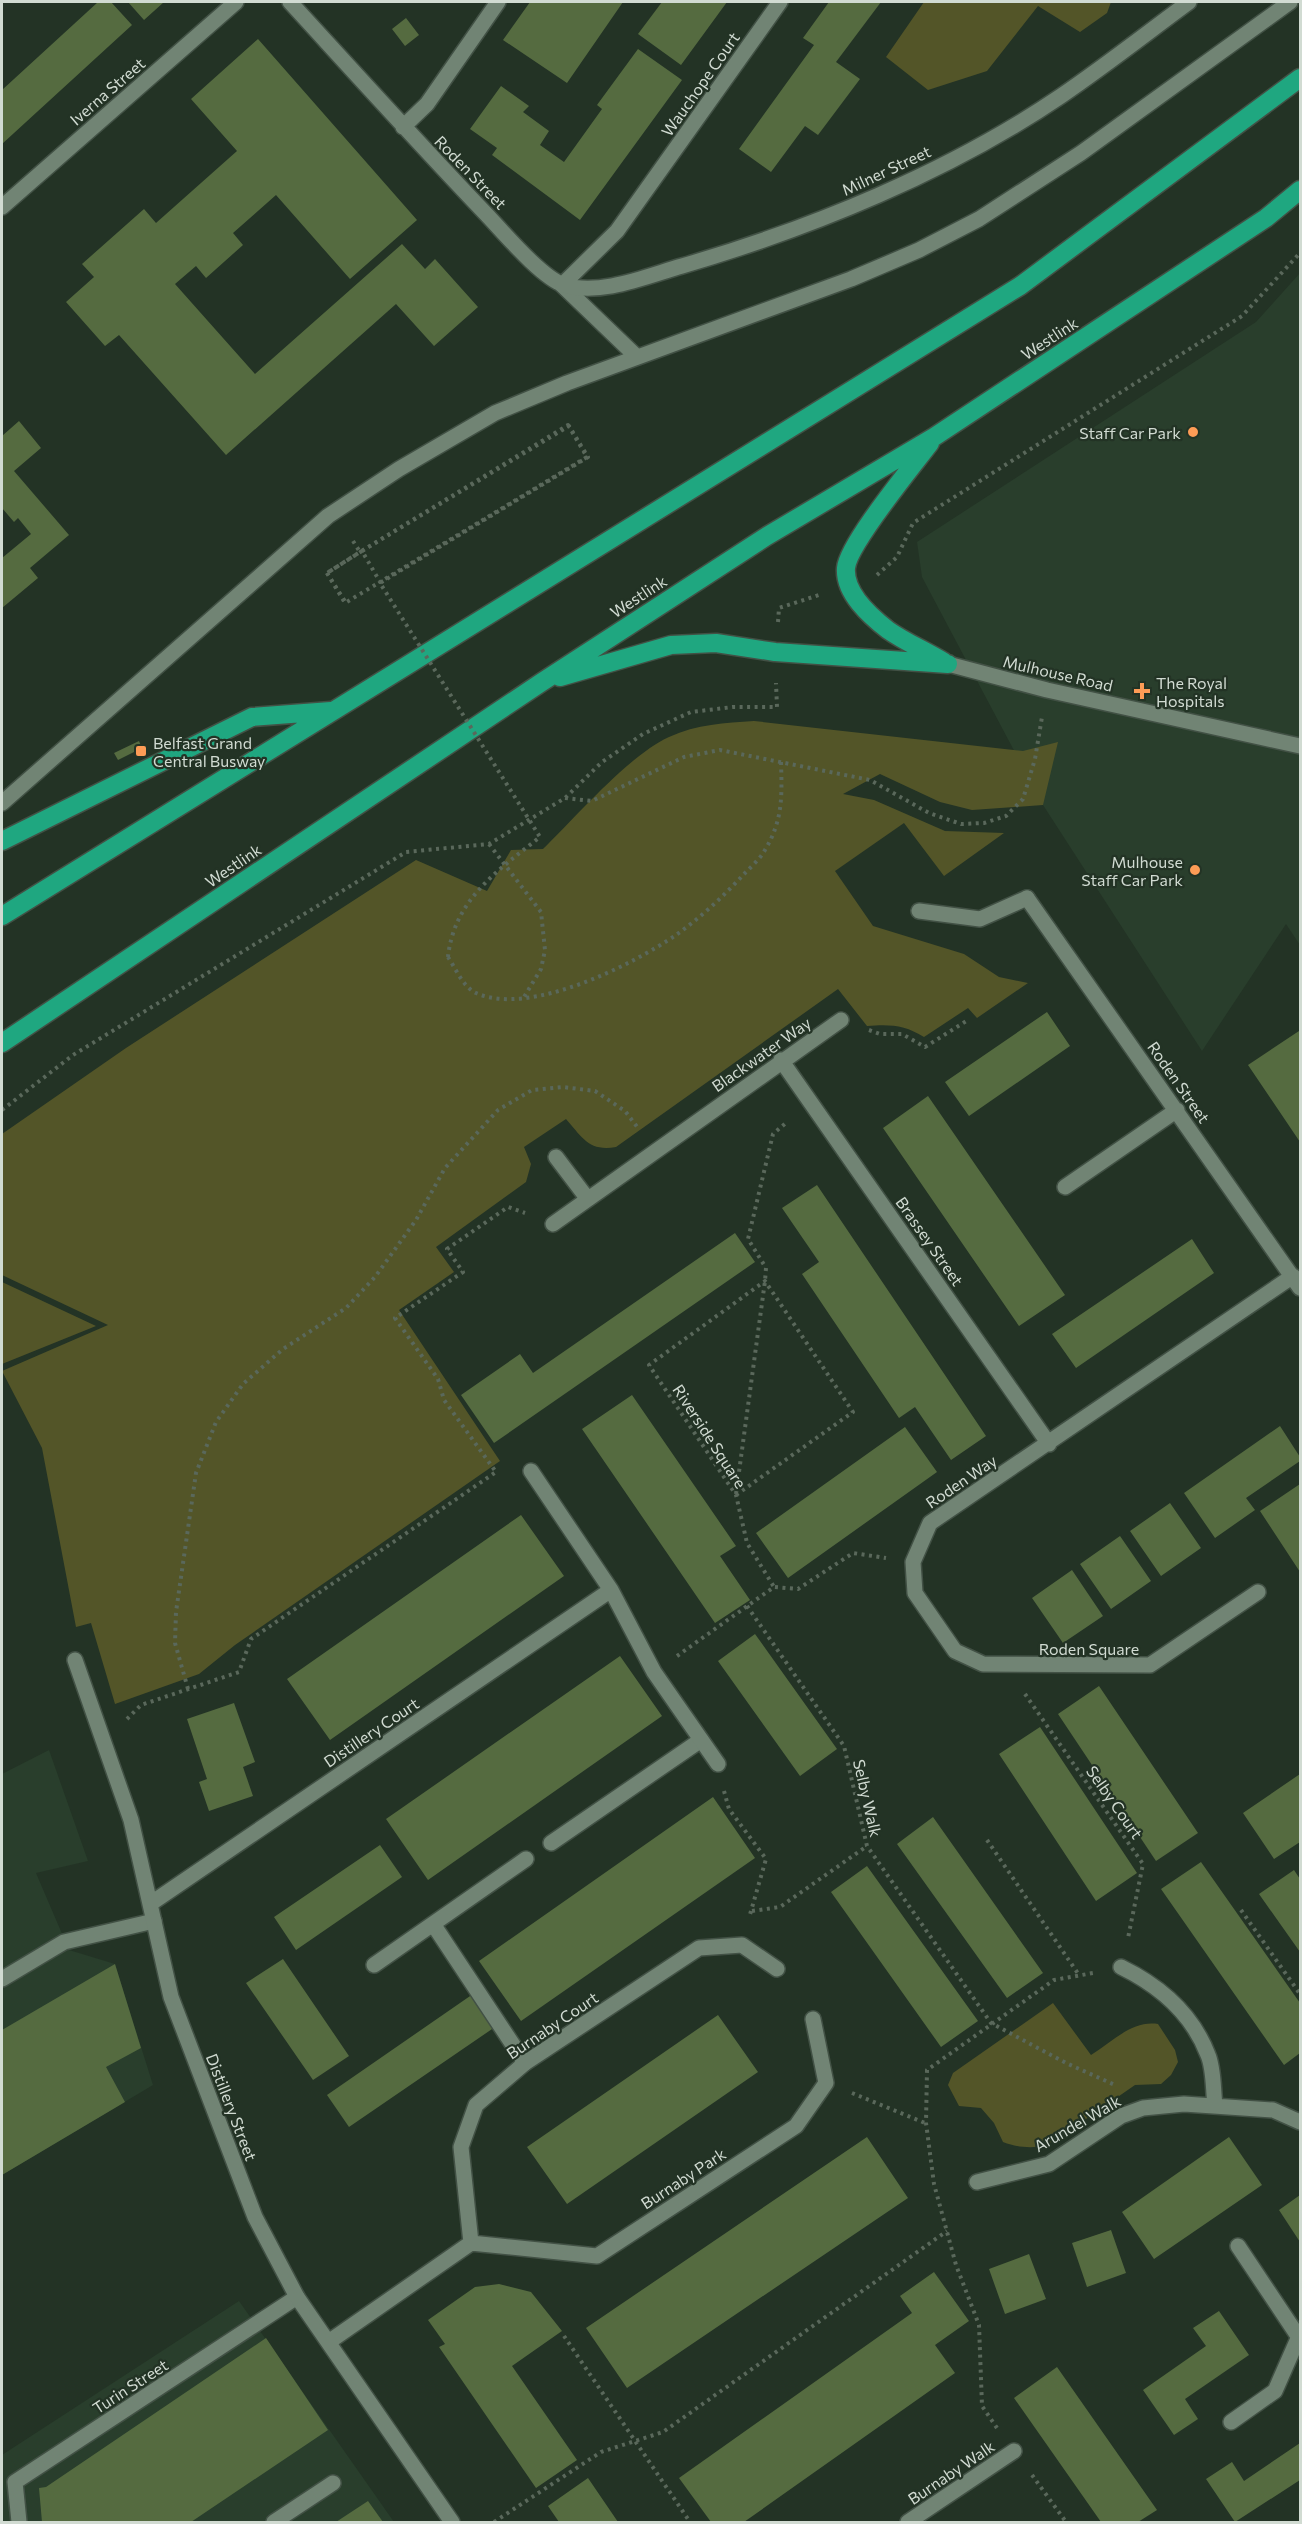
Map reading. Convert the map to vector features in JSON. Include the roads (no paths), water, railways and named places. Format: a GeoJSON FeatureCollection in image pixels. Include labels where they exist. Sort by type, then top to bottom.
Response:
{"type":"FeatureCollection","features":[{"type":"Feature","properties":{"kind":"highway"},"geometry":{"type":"LineString","coordinates":[[2,916],[1020,286],[1300,78]]}},
{"type":"Feature","properties":{"kind":"highway","name":"Westlink"},"geometry":{"type":"LineString","coordinates":[[2,1043],[542,682],[767,536],[934,437],[1266,218],[1300,190]]}},
{"type":"Feature","properties":{"kind":"highway"},"geometry":{"type":"LineString","coordinates":[[934,437],[853,544],[846,568],[849,584],[865,610],[890,631],[948,664]]}},
{"type":"Feature","properties":{"kind":"highway"},"geometry":{"type":"LineString","coordinates":[[542,682],[671,645],[716,643],[775,652],[948,664]]}},
{"type":"Feature","properties":{"kind":"highway"},"geometry":{"type":"LineString","coordinates":[[2,841],[252,717],[336,710]]}},
{"type":"Feature","properties":{"kind":"street","name":"Iverna Street"},"geometry":{"type":"LineString","coordinates":[[2,207],[236,2]]}},
{"type":"Feature","properties":{"kind":"street","name":"Roden Street"},"geometry":{"type":"LineString","coordinates":[[290,2],[403,127],[525,255],[562,285],[637,357]]}},
{"type":"Feature","properties":{"kind":"street"},"geometry":{"type":"LineString","coordinates":[[403,127],[427,105],[498,2]]}},
{"type":"Feature","properties":{"kind":"street","name":"Wauchope Court"},"geometry":{"type":"LineString","coordinates":[[562,285],[617,231],[780,2]]}},
{"type":"Feature","properties":{"kind":"street","name":"Milner Street"},"geometry":{"type":"LineString","coordinates":[[562,285],[587,288],[626,281],[728,252],[838,212],[957,157],[1059,97],[1189,2]]}},
{"type":"Feature","properties":{"kind":"street"},"geometry":{"type":"LineString","coordinates":[[2,803],[328,516],[399,469],[495,413],[637,357],[851,279],[919,250],[979,219],[1081,153],[1290,2]]}},
{"type":"Feature","properties":{"kind":"street","name":"Mulhouse Road"},"geometry":{"type":"LineString","coordinates":[[948,664],[1047,690],[1300,746]]}},
{"type":"Feature","properties":{"kind":"street","name":"Roden Street"},"geometry":{"type":"LineString","coordinates":[[919,911],[980,919],[1027,898],[1297,1282]]}},
{"type":"Feature","properties":{"kind":"street","name":"Blackwater Way"},"geometry":{"type":"LineString","coordinates":[[553,1224],[781,1060],[841,1020]]}},
{"type":"Feature","properties":{"kind":"street","name":"Brassey Street"},"geometry":{"type":"LineString","coordinates":[[781,1060],[1049,1444]]}},
{"type":"Feature","properties":{"kind":"street"},"geometry":{"type":"LineString","coordinates":[[1065,1188],[1177,1110]]}},
{"type":"Feature","properties":{"kind":"street"},"geometry":{"type":"LineString","coordinates":[[556,1157],[587,1198]]}},
{"type":"Feature","properties":{"kind":"street","name":"Roden Way"},"geometry":{"type":"LineString","coordinates":[[913,1562],[930,1523],[1297,1282]]}},
{"type":"Feature","properties":{"kind":"street"},"geometry":{"type":"LineString","coordinates":[[531,1471],[611,1590],[654,1672],[718,1764]]}},
{"type":"Feature","properties":{"kind":"street","name":"Roden Square"},"geometry":{"type":"LineString","coordinates":[[913,1562],[915,1593],[955,1652],[983,1664],[1006,1666],[1150,1665],[1258,1592]]}},
{"type":"Feature","properties":{"kind":"street","name":"Distillery Court"},"geometry":{"type":"LineString","coordinates":[[150,1904],[611,1590]]}},
{"type":"Feature","properties":{"kind":"street","name":"Distillery Street"},"geometry":{"type":"LineString","coordinates":[[75,1660],[131,1820],[171,1997],[255,2217],[297,2297],[330,2341],[452,2523]]}},
{"type":"Feature","properties":{"kind":"street"},"geometry":{"type":"LineString","coordinates":[[551,1843],[701,1740]]}},
{"type":"Feature","properties":{"kind":"street"},"geometry":{"type":"LineString","coordinates":[[374,1965],[526,1859]]}},
{"type":"Feature","properties":{"kind":"street"},"geometry":{"type":"LineString","coordinates":[[2,1979],[64,1942],[154,1921]]}},
{"type":"Feature","properties":{"kind":"street"},"geometry":{"type":"LineString","coordinates":[[433,1924],[525,2063]]}},
{"type":"Feature","properties":{"kind":"street","name":"Burnaby Court"},"geometry":{"type":"LineString","coordinates":[[471,2243],[461,2147],[476,2105],[525,2063],[699,1948],[742,1945],[777,1969]]}},
{"type":"Feature","properties":{"kind":"street"},"geometry":{"type":"LineString","coordinates":[[1121,1967],[1152,1983],[1186,2016],[1209,2056],[1215,2106]]}},
{"type":"Feature","properties":{"kind":"street","name":"Burnaby Park"},"geometry":{"type":"LineString","coordinates":[[471,2243],[597,2256],[796,2126],[826,2083],[813,2019]]}},
{"type":"Feature","properties":{"kind":"street","name":"Arundel Walk"},"geometry":{"type":"LineString","coordinates":[[977,2182],[1049,2164],[1121,2116],[1143,2108],[1184,2103],[1273,2110],[1300,2122]]}},
{"type":"Feature","properties":{"kind":"street"},"geometry":{"type":"LineString","coordinates":[[330,2341],[471,2243]]}},
{"type":"Feature","properties":{"kind":"street"},"geometry":{"type":"LineString","coordinates":[[1231,2422],[1275,2391],[1299,2335],[1238,2246]]}},
{"type":"Feature","properties":{"kind":"street","name":"Turin Street"},"geometry":{"type":"LineString","coordinates":[[19,2523],[15,2482],[297,2297]]}},
{"type":"Feature","properties":{"kind":"street","name":"Burnaby Walk"},"geometry":{"type":"LineString","coordinates":[[908,2523],[1014,2451]]}},
{"type":"Feature","properties":{"kind":"street"},"geometry":{"type":"LineString","coordinates":[[274,2523],[333,2483]]}},
{"type":"Feature","properties":{"kind":"place","name":"Staff Car Park"},"geometry":{"type":"Point","coordinates":[1193,432]}},
{"type":"Feature","properties":{"kind":"place","name":"The Royal Hospitals"},"geometry":{"type":"Point","coordinates":[1142,691]}},
{"type":"Feature","properties":{"kind":"place","name":"Belfast Grand Central Busway"},"geometry":{"type":"Point","coordinates":[141,751]}},
{"type":"Feature","properties":{"kind":"place","name":"Mulhouse Staff Car Park"},"geometry":{"type":"Point","coordinates":[1195,870]}}]}
